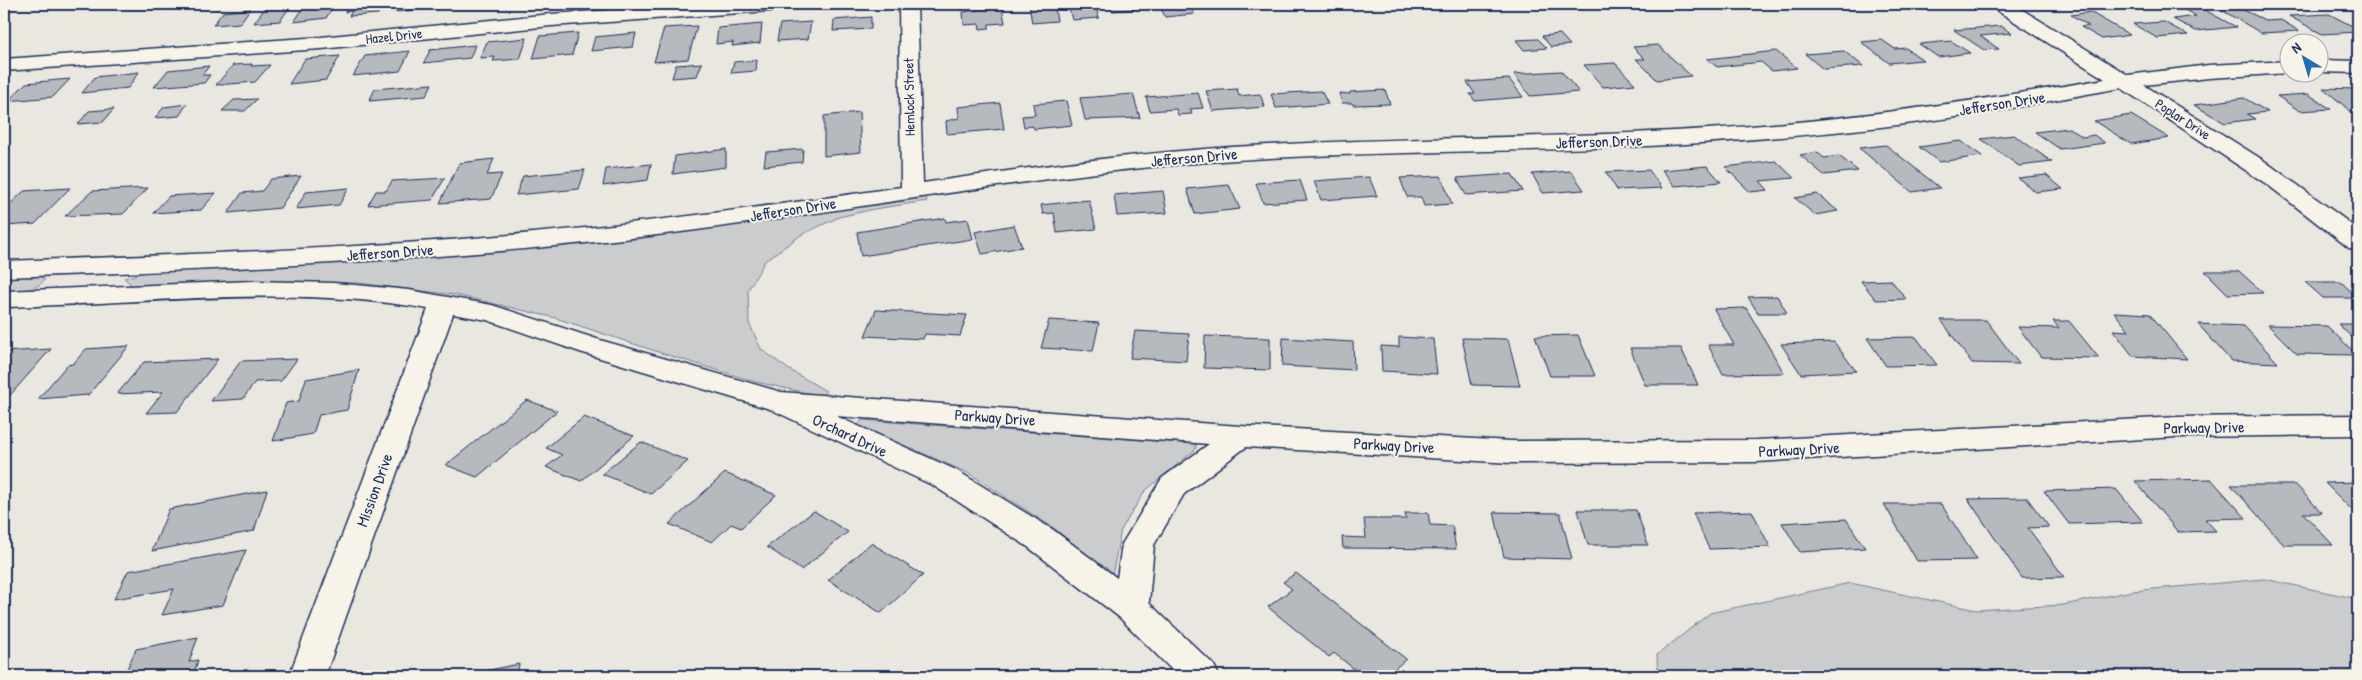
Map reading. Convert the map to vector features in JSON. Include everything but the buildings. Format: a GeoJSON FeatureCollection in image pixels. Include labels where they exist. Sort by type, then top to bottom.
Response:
{"type":"FeatureCollection","features":[{"type":"Feature","properties":{"kind":"street","name":"Hazel Drive"},"geometry":{"type":"LineString","coordinates":[[4,65],[321,43],[551,20],[783,4]]}},
{"type":"Feature","properties":{"kind":"street","name":"Hemlock Street"},"geometry":{"type":"LineString","coordinates":[[908,4],[910,179],[912,190]]}},
{"type":"Feature","properties":{"kind":"street","name":"Poplar Drive"},"geometry":{"type":"LineString","coordinates":[[2000,4],[2126,81],[2261,169],[2322,212],[2358,244]]}},
{"type":"Feature","properties":{"kind":"street","name":"Jefferson Drive"},"geometry":{"type":"LineString","coordinates":[[4,269],[367,254],[504,243],[706,222],[912,190],[1088,167],[1245,152],[1367,146],[1637,140],[1787,130],[1925,115],[2126,81],[2217,70],[2280,67]]}},
{"type":"Feature","properties":{"kind":"street"},"geometry":{"type":"LineString","coordinates":[[2330,67],[2358,68]]}},
{"type":"Feature","properties":{"kind":"street"},"geometry":{"type":"LineString","coordinates":[[70,296],[100,265]]}},
{"type":"Feature","properties":{"kind":"street"},"geometry":{"type":"LineString","coordinates":[[4,299],[293,290],[385,295],[443,304]]}},
{"type":"Feature","properties":{"kind":"street","name":"Orchard Drive"},"geometry":{"type":"LineString","coordinates":[[443,304],[492,313],[590,346],[780,402],[945,478],[1040,538],[1131,607],[1201,676]]}},
{"type":"Feature","properties":{"kind":"street","name":"Mission Drive"},"geometry":{"type":"LineString","coordinates":[[307,676],[443,304]]}},
{"type":"Feature","properties":{"kind":"street","name":"Parkway Drive"},"geometry":{"type":"LineString","coordinates":[[780,402],[1240,436],[1511,452],[1757,451],[2177,427],[2358,425]]}},
{"type":"Feature","properties":{"kind":"street"},"geometry":{"type":"LineString","coordinates":[[1131,607],[1138,544],[1173,486],[1240,436]]}},
{"type":"Feature","properties":{"kind":"shaded area"},"geometry":{"type":"Polygon","coordinates":[[[925,195],[927,201],[874,209],[839,217],[801,235],[765,261],[748,290],[749,323],[761,349],[788,369],[826,391],[821,396],[756,382],[556,318],[456,295],[358,283],[270,282],[133,286],[124,278],[145,272],[414,258],[539,247],[925,195]]]}},
{"type":"Feature","properties":{"kind":"shaded area"},"geometry":{"type":"Polygon","coordinates":[[[37,275],[45,279],[32,289],[4,291],[4,276],[37,275]]]}},
{"type":"Feature","properties":{"kind":"shaded area"},"geometry":{"type":"Polygon","coordinates":[[[862,420],[1196,444],[1196,449],[1145,491],[1121,530],[1112,576],[1055,529],[970,474],[858,425],[862,420]]]}},
{"type":"Feature","properties":{"kind":"shaded area"},"geometry":{"type":"Polygon","coordinates":[[[2264,579],[2358,599],[2358,676],[1658,676],[1657,655],[1710,613],[1850,583],[1976,610],[2063,605],[2132,591],[2264,579]]]}}]}
